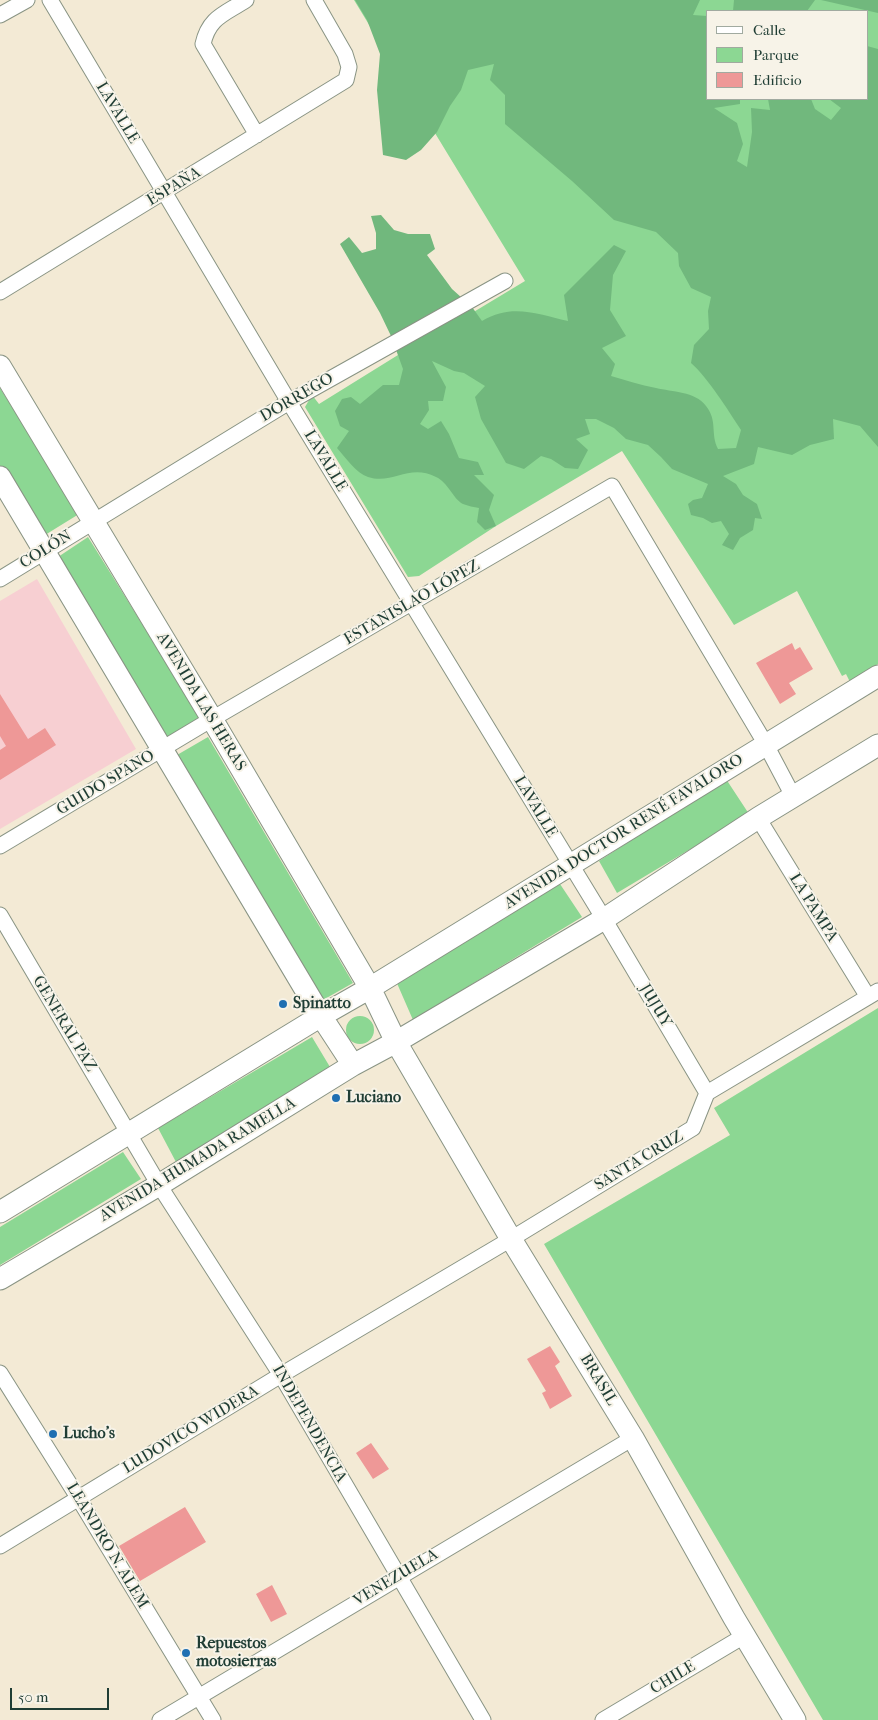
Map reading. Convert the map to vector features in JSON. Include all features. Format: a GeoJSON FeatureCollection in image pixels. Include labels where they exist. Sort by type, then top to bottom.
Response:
{"type":"FeatureCollection","features":[{"type":"Feature","properties":{"kind":"main road","name":"AVENIDA LAS HERAS"},"geometry":{"type":"LineString","coordinates":[[0,366],[212,719],[370,988],[396,1042]]}},
{"type":"Feature","properties":{"kind":"main road"},"geometry":{"type":"LineString","coordinates":[[0,477],[321,1016],[353,1065]]}},
{"type":"Feature","properties":{"kind":"main road","name":"AVENIDA DOCTOR RENÉ FAVALORO"},"geometry":{"type":"LineString","coordinates":[[370,988],[878,676]]}},
{"type":"Feature","properties":{"kind":"main road"},"geometry":{"type":"LineString","coordinates":[[396,1042],[604,919],[758,818],[878,745]]}},
{"type":"Feature","properties":{"kind":"main road"},"geometry":{"type":"LineString","coordinates":[[0,1212],[370,988]]}},
{"type":"Feature","properties":{"kind":"main road","name":"AVENIDA HUMADA RAMELLA"},"geometry":{"type":"LineString","coordinates":[[0,1279],[159,1185],[353,1065],[396,1042]]}},
{"type":"Feature","properties":{"kind":"main road","name":"BRASIL"},"geometry":{"type":"LineString","coordinates":[[396,1042],[511,1239],[633,1438],[744,1636],[795,1720]]}},
{"type":"Feature","properties":{"kind":"street"},"geometry":{"type":"LineString","coordinates":[[0,15],[27,0]]}},
{"type":"Feature","properties":{"kind":"street","name":"LAVALLE"},"geometry":{"type":"LineString","coordinates":[[50,0],[289,402],[604,919]]}},
{"type":"Feature","properties":{"kind":"street"},"geometry":{"type":"LineString","coordinates":[[246,0],[212,22],[206,30],[203,44],[257,135]]}},
{"type":"Feature","properties":{"kind":"street","name":"ESPAÑA"},"geometry":{"type":"LineString","coordinates":[[0,292],[346,80],[350,67],[345,54],[314,0]]}},
{"type":"Feature","properties":{"kind":"street","name":"DORREGO"},"geometry":{"type":"LineString","coordinates":[[93,522],[289,402],[505,281]]}},
{"type":"Feature","properties":{"kind":"street","name":"ESTANISLAO LÓPEZ"},"geometry":{"type":"LineString","coordinates":[[212,719],[612,486],[765,744]]}},
{"type":"Feature","properties":{"kind":"street","name":"COLÓN"},"geometry":{"type":"LineString","coordinates":[[0,579],[93,522]]}},
{"type":"Feature","properties":{"kind":"street","name":"GUIDO SPANO"},"geometry":{"type":"LineString","coordinates":[[0,846],[212,719]]}},
{"type":"Feature","properties":{"kind":"street"},"geometry":{"type":"LineString","coordinates":[[765,744],[794,796]]}},
{"type":"Feature","properties":{"kind":"street","name":"LA PAMPA"},"geometry":{"type":"LineString","coordinates":[[758,818],[873,994]]}},
{"type":"Feature","properties":{"kind":"street","name":"GENERAL PAZ"},"geometry":{"type":"LineString","coordinates":[[0,916],[129,1133]]}},
{"type":"Feature","properties":{"kind":"street","name":"JUJUY"},"geometry":{"type":"LineString","coordinates":[[604,919],[706,1092]]}},
{"type":"Feature","properties":{"kind":"street"},"geometry":{"type":"LineString","coordinates":[[706,1092],[873,994]]}},
{"type":"Feature","properties":{"kind":"street","name":"SANTA CRUZ"},"geometry":{"type":"LineString","coordinates":[[511,1239],[693,1128],[706,1092]]}},
{"type":"Feature","properties":{"kind":"street","name":"INDEPENDENCIA"},"geometry":{"type":"LineString","coordinates":[[129,1133],[159,1185],[281,1376],[483,1720]]}},
{"type":"Feature","properties":{"kind":"street","name":"LUDOVICO WIDERA"},"geometry":{"type":"LineString","coordinates":[[0,1546],[511,1239]]}},
{"type":"Feature","properties":{"kind":"street","name":"LEANDRO N. ALEM"},"geometry":{"type":"LineString","coordinates":[[0,1373],[79,1498],[212,1720]]}},
{"type":"Feature","properties":{"kind":"street","name":"VENEZUELA"},"geometry":{"type":"LineString","coordinates":[[160,1720],[633,1438]]}},
{"type":"Feature","properties":{"kind":"street","name":"CHILE"},"geometry":{"type":"LineString","coordinates":[[603,1720],[744,1636]]}},
{"type":"Feature","properties":{"kind":"shaded area"},"geometry":{"type":"Polygon","coordinates":[[[37,579],[136,749],[0,829],[0,601],[37,579]]]}},
{"type":"Feature","properties":{"kind":"green space"},"geometry":{"type":"Polygon","coordinates":[[[354,0],[878,0],[878,664],[850,682],[846,674],[842,676],[797,591],[734,625],[622,451],[496,526],[419,576],[408,577],[305,407],[312,395],[319,404],[398,355],[399,357],[525,281],[354,0]]]}},
{"type":"Feature","properties":{"kind":"green space"},"geometry":{"type":"Polygon","coordinates":[[[355,0],[700,0],[693,15],[706,16],[706,100],[740,100],[740,104],[714,108],[737,123],[743,144],[737,161],[747,167],[752,132],[751,108],[770,110],[768,100],[811,100],[815,109],[831,120],[841,108],[830,100],[868,100],[868,46],[878,49],[878,447],[860,426],[833,419],[834,439],[810,445],[792,455],[758,447],[754,464],[723,476],[736,484],[743,495],[757,504],[762,519],[755,518],[753,530],[740,538],[733,550],[722,545],[729,534],[721,521],[712,523],[691,515],[688,504],[693,500],[702,498],[708,484],[672,469],[648,445],[626,439],[614,428],[596,419],[585,419],[590,434],[576,439],[588,450],[578,469],[565,468],[551,459],[541,456],[524,469],[506,463],[481,419],[475,397],[485,386],[464,373],[454,371],[432,361],[446,387],[443,401],[428,401],[429,410],[420,424],[428,429],[441,421],[449,434],[459,458],[478,462],[484,475],[474,475],[494,495],[489,510],[496,526],[485,530],[477,522],[479,508],[459,502],[440,479],[426,473],[409,473],[377,479],[359,472],[337,448],[349,431],[340,426],[335,411],[342,399],[351,397],[360,404],[383,385],[399,385],[403,369],[380,313],[340,244],[349,237],[362,253],[376,249],[376,233],[371,216],[381,215],[394,230],[408,234],[430,234],[435,249],[427,255],[452,289],[472,307],[482,321],[504,312],[514,311],[535,313],[568,321],[564,295],[614,245],[626,251],[613,275],[610,310],[626,336],[602,348],[615,364],[611,376],[696,397],[710,411],[714,438],[718,449],[736,448],[741,430],[711,386],[691,363],[694,345],[709,329],[708,311],[711,297],[691,288],[679,266],[678,253],[656,232],[614,220],[572,181],[505,124],[505,95],[490,80],[494,64],[468,70],[461,90],[450,106],[437,132],[421,150],[406,160],[383,155],[377,90],[380,54],[367,20],[355,0]]]}},
{"type":"Feature","properties":{"kind":"green space"},"geometry":{"type":"Polygon","coordinates":[[[734,0],[815,0],[808,10],[733,10],[734,0]]]}},
{"type":"Feature","properties":{"kind":"green space"},"geometry":{"type":"Polygon","coordinates":[[[821,0],[878,0],[878,13],[821,0]]]}},
{"type":"Feature","properties":{"kind":"green space"},"geometry":{"type":"Polygon","coordinates":[[[0,388],[79,514],[45,535],[0,470],[0,388]]]}},
{"type":"Feature","properties":{"kind":"green space"},"geometry":{"type":"Polygon","coordinates":[[[88,537],[200,717],[165,739],[58,557],[88,537]]]}},
{"type":"Feature","properties":{"kind":"green space"},"geometry":{"type":"Polygon","coordinates":[[[208,737],[353,983],[323,1000],[177,755],[208,737]]]}},
{"type":"Feature","properties":{"kind":"green space"},"geometry":{"type":"Polygon","coordinates":[[[726,779],[749,814],[617,893],[599,861],[726,779]]]}},
{"type":"Feature","properties":{"kind":"green space"},"geometry":{"type":"Polygon","coordinates":[[[560,884],[582,917],[413,1020],[396,981],[560,884]]]}},
{"type":"Feature","properties":{"kind":"green space"},"geometry":{"type":"Polygon","coordinates":[[[878,1008],[878,1720],[823,1720],[544,1244],[730,1135],[714,1108],[878,1008]]]}},
{"type":"Feature","properties":{"kind":"green space"},"geometry":{"type":"Polygon","coordinates":[[[360,1016],[370,1020],[374,1030],[370,1040],[360,1044],[350,1040],[346,1030],[350,1020],[360,1016]]]}},
{"type":"Feature","properties":{"kind":"green space"},"geometry":{"type":"Polygon","coordinates":[[[312,1037],[330,1067],[176,1162],[158,1128],[312,1037]]]}},
{"type":"Feature","properties":{"kind":"green space"},"geometry":{"type":"Polygon","coordinates":[[[123,1152],[141,1179],[0,1265],[0,1227],[123,1152]]]}},
{"type":"Feature","properties":{"kind":"building"},"geometry":{"type":"Polygon","coordinates":[[[792,643],[795,650],[800,647],[813,669],[789,683],[796,694],[780,704],[756,663],[792,643]]]}},
{"type":"Feature","properties":{"kind":"building"},"geometry":{"type":"Polygon","coordinates":[[[0,694],[28,739],[45,728],[56,745],[0,780],[0,750],[6,746],[0,736],[0,694]]]}},
{"type":"Feature","properties":{"kind":"building"},"geometry":{"type":"Polygon","coordinates":[[[550,1346],[560,1362],[555,1366],[572,1396],[550,1409],[542,1393],[546,1391],[527,1359],[550,1346]]]}},
{"type":"Feature","properties":{"kind":"building"},"geometry":{"type":"Polygon","coordinates":[[[371,1443],[389,1469],[373,1479],[356,1453],[371,1443]]]}},
{"type":"Feature","properties":{"kind":"building"},"geometry":{"type":"Polygon","coordinates":[[[185,1507],[206,1542],[140,1581],[119,1546],[185,1507]]]}},
{"type":"Feature","properties":{"kind":"building"},"geometry":{"type":"Polygon","coordinates":[[[272,1585],[287,1614],[271,1622],[256,1594],[272,1585]]]}},
{"type":"Feature","properties":{"kind":"place","name":"Spinatto"},"geometry":{"type":"Point","coordinates":[283,1004]}},
{"type":"Feature","properties":{"kind":"place","name":"Luciano"},"geometry":{"type":"Point","coordinates":[336,1098]}},
{"type":"Feature","properties":{"kind":"place","name":"Lucho's"},"geometry":{"type":"Point","coordinates":[53,1434]}},
{"type":"Feature","properties":{"kind":"place","name":"Repuestos motosierras"},"geometry":{"type":"Point","coordinates":[186,1653]}}]}
